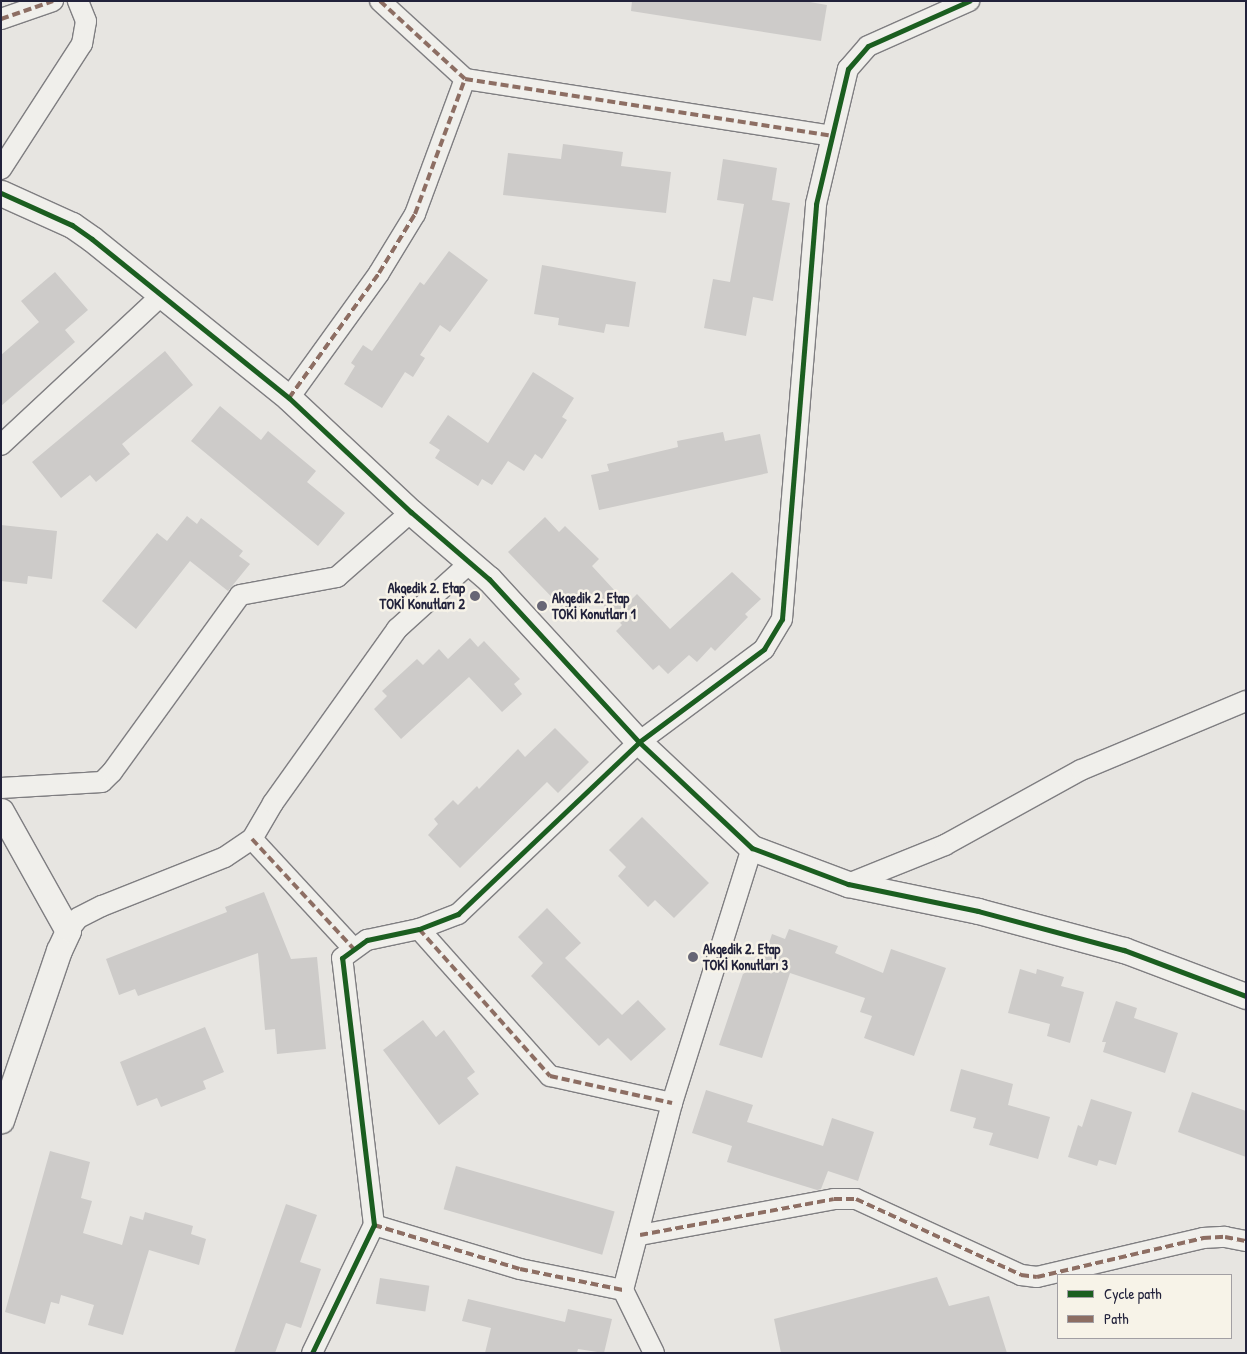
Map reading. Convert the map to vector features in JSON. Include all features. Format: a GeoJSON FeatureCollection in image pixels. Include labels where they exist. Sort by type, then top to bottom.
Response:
{"type":"FeatureCollection","features":[{"type":"Feature","properties":{"kind":"street"},"geometry":{"type":"LineString","coordinates":[[1,19],[53,1]]}},
{"type":"Feature","properties":{"kind":"street"},"geometry":{"type":"LineString","coordinates":[[1,169],[82,44],[86,21],[78,1]]}},
{"type":"Feature","properties":{"kind":"street"},"geometry":{"type":"LineString","coordinates":[[380,1],[465,79],[832,136]]}},
{"type":"Feature","properties":{"kind":"street"},"geometry":{"type":"LineString","coordinates":[[312,1353],[374,1225],[342,958],[353,948],[368,940],[420,929],[458,914],[639,742],[764,649],[782,619],[816,204],[848,70],[868,46],[969,1]]}},
{"type":"Feature","properties":{"kind":"street"},"geometry":{"type":"LineString","coordinates":[[289,398],[379,273],[415,214],[465,79]]}},
{"type":"Feature","properties":{"kind":"street"},"geometry":{"type":"LineString","coordinates":[[1,193],[72,225],[163,294],[289,398],[411,512],[471,562],[529,620],[639,742],[752,848],[848,884],[978,911],[1124,950],[1246,996]]}},
{"type":"Feature","properties":{"kind":"street"},"geometry":{"type":"LineString","coordinates":[[1,445],[163,294]]}},
{"type":"Feature","properties":{"kind":"street"},"geometry":{"type":"LineString","coordinates":[[1,788],[102,782],[112,772],[240,595],[338,577],[411,512]]}},
{"type":"Feature","properties":{"kind":"street"},"geometry":{"type":"LineString","coordinates":[[1,1120],[59,950],[68,931],[78,918],[102,906],[225,857],[252,839],[273,803],[397,629],[471,562]]}},
{"type":"Feature","properties":{"kind":"street"},"geometry":{"type":"LineString","coordinates":[[848,884],[945,845],[1081,770],[1246,701]]}},
{"type":"Feature","properties":{"kind":"street"},"geometry":{"type":"LineString","coordinates":[[1,811],[68,931]]}},
{"type":"Feature","properties":{"kind":"street"},"geometry":{"type":"LineString","coordinates":[[252,839],[353,948]]}},
{"type":"Feature","properties":{"kind":"street"},"geometry":{"type":"LineString","coordinates":[[654,1353],[624,1290],[640,1236],[672,1103],[752,848]]}},
{"type":"Feature","properties":{"kind":"street"},"geometry":{"type":"LineString","coordinates":[[420,929],[550,1076],[672,1103]]}},
{"type":"Feature","properties":{"kind":"street"},"geometry":{"type":"LineString","coordinates":[[640,1236],[834,1199],[856,1199],[1021,1275],[1037,1277],[1203,1238],[1225,1237],[1246,1241]]}},
{"type":"Feature","properties":{"kind":"street"},"geometry":{"type":"LineString","coordinates":[[374,1225],[520,1269],[624,1290]]}},
{"type":"Feature","properties":{"kind":"building"},"geometry":{"type":"Polygon","coordinates":[[[632,1],[804,1],[827,5],[821,41],[631,11],[632,1]]]}},
{"type":"Feature","properties":{"kind":"building"},"geometry":{"type":"Polygon","coordinates":[[[563,144],[623,152],[621,166],[671,172],[666,213],[503,195],[508,153],[561,159],[563,144]]]}},
{"type":"Feature","properties":{"kind":"building"},"geometry":{"type":"Polygon","coordinates":[[[723,159],[777,168],[772,200],[790,203],[773,301],[753,297],[746,336],[704,328],[713,279],[730,282],[744,204],[717,200],[723,159]]]}},
{"type":"Feature","properties":{"kind":"building"},"geometry":{"type":"Polygon","coordinates":[[[449,251],[488,280],[450,332],[440,325],[420,355],[425,358],[413,377],[405,372],[382,408],[344,384],[355,366],[351,363],[363,345],[372,351],[420,282],[424,285],[449,251]]]}},
{"type":"Feature","properties":{"kind":"building"},"geometry":{"type":"Polygon","coordinates":[[[542,265],[636,282],[629,327],[606,324],[604,333],[558,325],[559,318],[534,314],[542,265]]]}},
{"type":"Feature","properties":{"kind":"building"},"geometry":{"type":"Polygon","coordinates":[[[55,272],[88,310],[65,330],[75,342],[1,406],[1,355],[39,322],[21,301],[55,272]]]}},
{"type":"Feature","properties":{"kind":"building"},"geometry":{"type":"Polygon","coordinates":[[[165,351],[193,385],[122,444],[130,454],[96,482],[90,475],[61,498],[32,462],[165,351]]]}},
{"type":"Feature","properties":{"kind":"building"},"geometry":{"type":"Polygon","coordinates":[[[533,372],[574,398],[562,417],[567,420],[542,459],[535,454],[524,471],[508,461],[492,485],[482,479],[478,486],[435,458],[440,450],[429,443],[448,415],[488,443],[533,372]]]}},
{"type":"Feature","properties":{"kind":"building"},"geometry":{"type":"Polygon","coordinates":[[[220,406],[261,440],[268,431],[316,471],[307,482],[345,513],[318,546],[191,441],[220,406]]]}},
{"type":"Feature","properties":{"kind":"building"},"geometry":{"type":"Polygon","coordinates":[[[723,432],[725,441],[760,434],[768,473],[599,510],[591,475],[609,471],[607,464],[678,447],[677,441],[723,432]]]}},
{"type":"Feature","properties":{"kind":"building"},"geometry":{"type":"Polygon","coordinates":[[[187,516],[197,524],[201,518],[243,551],[239,556],[250,564],[228,591],[190,561],[136,629],[102,601],[157,533],[167,541],[187,516]]]}},
{"type":"Feature","properties":{"kind":"building"},"geometry":{"type":"Polygon","coordinates":[[[545,517],[559,532],[565,526],[599,559],[592,566],[627,604],[637,594],[670,629],[732,572],[761,599],[745,614],[748,617],[715,651],[711,647],[697,662],[689,655],[668,674],[659,665],[653,670],[616,631],[622,625],[594,595],[571,617],[508,552],[545,517]]]}},
{"type":"Feature","properties":{"kind":"building"},"geometry":{"type":"Polygon","coordinates":[[[1,525],[57,531],[52,579],[28,576],[27,584],[1,581],[1,525]]]}},
{"type":"Feature","properties":{"kind":"building"},"geometry":{"type":"Polygon","coordinates":[[[470,638],[478,647],[484,641],[520,679],[514,684],[522,694],[502,712],[469,677],[401,739],[374,709],[387,696],[382,691],[417,659],[423,665],[439,649],[448,659],[470,638]]]}},
{"type":"Feature","properties":{"kind":"building"},"geometry":{"type":"Polygon","coordinates":[[[555,728],[589,762],[558,793],[547,782],[460,868],[428,835],[438,824],[434,819],[453,800],[458,805],[477,786],[479,789],[518,749],[525,757],[555,728]]]}},
{"type":"Feature","properties":{"kind":"building"},"geometry":{"type":"Polygon","coordinates":[[[642,817],[709,883],[674,918],[655,900],[648,907],[618,876],[626,867],[609,850],[642,817]]]}},
{"type":"Feature","properties":{"kind":"building"},"geometry":{"type":"Polygon","coordinates":[[[264,892],[291,959],[317,957],[326,1049],[277,1054],[275,1029],[265,1030],[258,953],[138,996],[135,989],[119,995],[106,959],[227,912],[225,907],[264,892]]]}},
{"type":"Feature","properties":{"kind":"building"},"geometry":{"type":"Polygon","coordinates":[[[547,908],[581,943],[565,958],[622,1015],[638,1000],[666,1029],[631,1061],[608,1038],[599,1046],[531,976],[543,963],[518,937],[547,908]]]}},
{"type":"Feature","properties":{"kind":"building"},"geometry":{"type":"Polygon","coordinates":[[[789,929],[838,946],[835,953],[883,973],[891,949],[946,968],[914,1056],[864,1038],[872,1016],[860,1012],[865,998],[790,973],[762,1058],[719,1045],[747,962],[761,967],[772,934],[785,939],[789,929]]]}},
{"type":"Feature","properties":{"kind":"building"},"geometry":{"type":"Polygon","coordinates":[[[1020,969],[1036,974],[1037,969],[1064,977],[1061,986],[1084,992],[1070,1043],[1047,1036],[1050,1024],[1008,1013],[1020,969]]]}},
{"type":"Feature","properties":{"kind":"building"},"geometry":{"type":"Polygon","coordinates":[[[1116,1001],[1137,1008],[1134,1018],[1178,1033],[1165,1073],[1103,1052],[1106,1042],[1102,1042],[1116,1001]]]}},
{"type":"Feature","properties":{"kind":"building"},"geometry":{"type":"Polygon","coordinates":[[[423,1020],[436,1037],[444,1030],[475,1072],[467,1078],[479,1094],[439,1125],[383,1050],[423,1020]]]}},
{"type":"Feature","properties":{"kind":"building"},"geometry":{"type":"Polygon","coordinates":[[[205,1027],[224,1072],[203,1081],[206,1089],[161,1107],[157,1098],[137,1106],[120,1062],[205,1027]]]}},
{"type":"Feature","properties":{"kind":"building"},"geometry":{"type":"Polygon","coordinates":[[[961,1069],[1013,1084],[1008,1105],[1050,1117],[1038,1159],[989,1145],[993,1133],[973,1128],[976,1118],[950,1111],[961,1069]]]}},
{"type":"Feature","properties":{"kind":"building"},"geometry":{"type":"Polygon","coordinates":[[[706,1090],[753,1105],[747,1122],[823,1146],[832,1118],[874,1132],[858,1181],[828,1171],[821,1189],[817,1190],[727,1162],[732,1146],[692,1133],[706,1090]]]}},
{"type":"Feature","properties":{"kind":"building"},"geometry":{"type":"Polygon","coordinates":[[[1192,1092],[1246,1111],[1246,1157],[1178,1132],[1192,1092]]]}},
{"type":"Feature","properties":{"kind":"building"},"geometry":{"type":"Polygon","coordinates":[[[1091,1099],[1132,1112],[1116,1165],[1099,1160],[1097,1166],[1068,1157],[1078,1125],[1082,1127],[1091,1099]]]}},
{"type":"Feature","properties":{"kind":"building"},"geometry":{"type":"Polygon","coordinates":[[[50,1151],[90,1162],[81,1198],[92,1201],[83,1233],[122,1245],[130,1216],[143,1220],[145,1212],[193,1226],[191,1234],[206,1239],[199,1265],[149,1250],[123,1335],[88,1325],[94,1305],[61,1295],[59,1304],[51,1302],[45,1324],[5,1312],[50,1151]]]}},
{"type":"Feature","properties":{"kind":"building"},"geometry":{"type":"Polygon","coordinates":[[[456,1166],[615,1211],[602,1255],[444,1209],[456,1166]]]}},
{"type":"Feature","properties":{"kind":"building"},"geometry":{"type":"Polygon","coordinates":[[[286,1204],[317,1215],[300,1262],[321,1269],[301,1328],[286,1323],[275,1353],[234,1353],[286,1204]]]}},
{"type":"Feature","properties":{"kind":"building"},"geometry":{"type":"Polygon","coordinates":[[[937,1277],[949,1306],[989,1296],[1007,1353],[781,1353],[774,1319],[937,1277]]]}},
{"type":"Feature","properties":{"kind":"building"},"geometry":{"type":"Polygon","coordinates":[[[380,1278],[429,1286],[425,1312],[376,1304],[380,1278]]]}},
{"type":"Feature","properties":{"kind":"building"},"geometry":{"type":"Polygon","coordinates":[[[468,1299],[565,1322],[568,1309],[612,1319],[604,1353],[578,1349],[577,1353],[485,1353],[491,1328],[462,1321],[468,1299]]]}},
{"type":"Feature","properties":{"kind":"marked path"},"geometry":{"type":"LineString","coordinates":[[1,19],[53,1]]}},
{"type":"Feature","properties":{"kind":"marked path"},"geometry":{"type":"LineString","coordinates":[[380,1],[465,79],[832,136]]}},
{"type":"Feature","properties":{"kind":"marked path"},"geometry":{"type":"LineString","coordinates":[[289,398],[379,273],[415,214],[465,79]]}},
{"type":"Feature","properties":{"kind":"marked path"},"geometry":{"type":"LineString","coordinates":[[252,839],[353,948]]}},
{"type":"Feature","properties":{"kind":"marked path"},"geometry":{"type":"LineString","coordinates":[[419,929],[550,1076],[672,1103]]}},
{"type":"Feature","properties":{"kind":"marked path"},"geometry":{"type":"LineString","coordinates":[[640,1235],[834,1199],[856,1199],[1021,1275],[1037,1277],[1203,1238],[1225,1237],[1246,1241]]}},
{"type":"Feature","properties":{"kind":"marked path"},"geometry":{"type":"LineString","coordinates":[[374,1225],[520,1269],[623,1290]]}},
{"type":"Feature","properties":{"kind":"cycle path"},"geometry":{"type":"LineString","coordinates":[[312,1353],[374,1225],[342,958],[367,940],[419,929],[458,914],[639,742],[764,649],[782,619],[816,204],[848,69],[868,46],[969,1]]}},
{"type":"Feature","properties":{"kind":"cycle path"},"geometry":{"type":"LineString","coordinates":[[1,193],[72,225],[92,239],[289,398],[411,512],[489,579],[639,742],[752,848],[848,884],[978,911],[1124,950],[1246,996]]}},
{"type":"Feature","properties":{"kind":"place","name":"Akgedik 2. Etap TOKİ Konutları 2"},"geometry":{"type":"Point","coordinates":[475,596]}},
{"type":"Feature","properties":{"kind":"place","name":"Akgedik 2. Etap TOKİ Konutları 1"},"geometry":{"type":"Point","coordinates":[542,606]}},
{"type":"Feature","properties":{"kind":"place","name":"Akgedik 2. Etap TOKİ Konutları 3"},"geometry":{"type":"Point","coordinates":[693,957]}}]}
